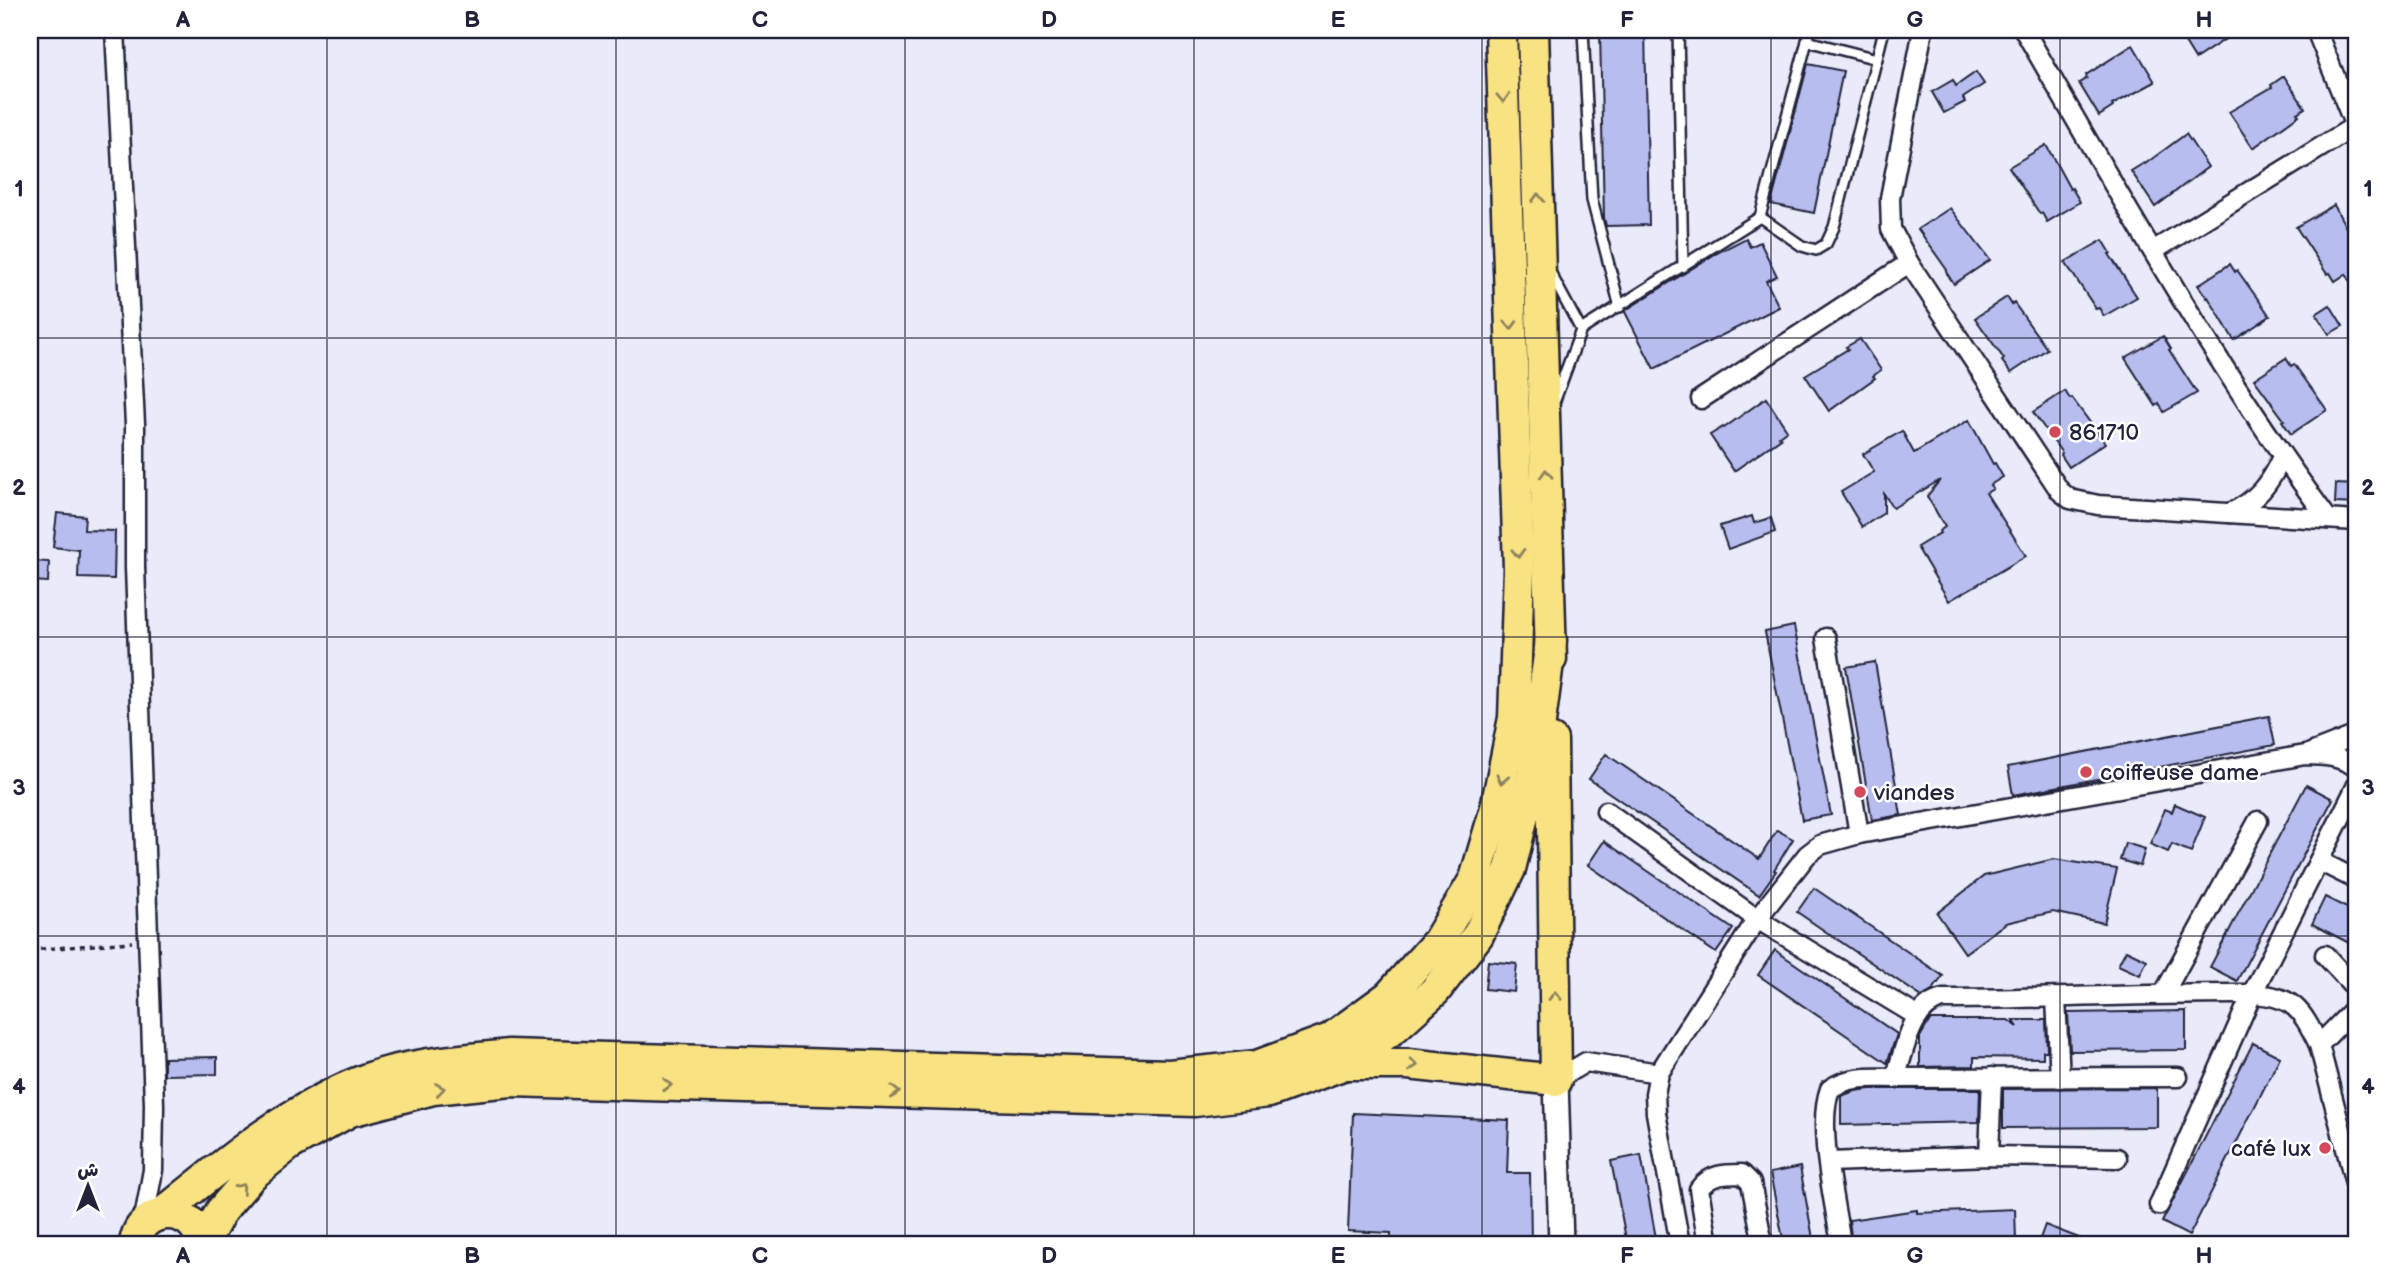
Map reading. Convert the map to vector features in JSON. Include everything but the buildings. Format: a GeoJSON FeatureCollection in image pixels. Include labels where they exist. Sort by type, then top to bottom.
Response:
{"type":"FeatureCollection","features":[{"type":"Feature","properties":{"kind":"highway"},"geometry":{"type":"LineString","coordinates":[[147,1227],[225,1163],[307,1106],[370,1078],[438,1062],[509,1055],[1169,1074],[1257,1066],[1330,1039],[1390,996],[1438,941],[1475,879],[1496,808],[1514,718],[1519,568],[1501,30]]}},
{"type":"Feature","properties":{"kind":"highway"},"geometry":{"type":"LineString","coordinates":[[1345,1064],[1408,1064],[1556,1080],[1551,640],[1533,30]]}},
{"type":"Feature","properties":{"kind":"highway"},"geometry":{"type":"LineString","coordinates":[[202,1244],[220,1211],[252,1175],[289,1145],[350,1111],[433,1089],[511,1081],[1195,1101],[1269,1092],[1345,1064],[1394,1028],[1435,991],[1478,934],[1510,869],[1533,775],[1551,640]]}},
{"type":"Feature","properties":{"kind":"highway"},"geometry":{"type":"LineString","coordinates":[[147,1227],[175,1213],[186,1218],[195,1227],[202,1244]]}},
{"type":"Feature","properties":{"kind":"street"},"geometry":{"type":"LineString","coordinates":[[115,30],[135,424],[135,568],[154,1105],[147,1227]]}},
{"type":"Feature","properties":{"kind":"street"},"geometry":{"type":"LineString","coordinates":[[1923,30],[1890,198],[1891,229],[1909,263],[2060,491],[2070,499],[2098,505],[2357,521]]}},
{"type":"Feature","properties":{"kind":"street"},"geometry":{"type":"LineString","coordinates":[[2024,30],[2153,251],[2282,457],[2328,519]]}},
{"type":"Feature","properties":{"kind":"street"},"geometry":{"type":"LineString","coordinates":[[2153,251],[2356,129],[2316,30]]}},
{"type":"Feature","properties":{"kind":"street"},"geometry":{"type":"LineString","coordinates":[[1701,399],[1909,263]]}},
{"type":"Feature","properties":{"kind":"street"},"geometry":{"type":"LineString","coordinates":[[2227,514],[2248,505],[2264,489],[2282,457]]}},
{"type":"Feature","properties":{"kind":"street"},"geometry":{"type":"LineString","coordinates":[[1826,638],[1859,834]]}},
{"type":"Feature","properties":{"kind":"street"},"geometry":{"type":"LineString","coordinates":[[2305,755],[2357,735]]}},
{"type":"Feature","properties":{"kind":"street"},"geometry":{"type":"LineString","coordinates":[[1680,1244],[1656,1113],[1655,1094],[1659,1073],[1757,919],[1807,855],[1820,845],[1859,834],[2305,755],[2324,755],[2346,760],[2357,768]]}},
{"type":"Feature","properties":{"kind":"street"},"geometry":{"type":"LineString","coordinates":[[2159,1205],[2252,994],[2357,785]]}},
{"type":"Feature","properties":{"kind":"street"},"geometry":{"type":"LineString","coordinates":[[1606,811],[1757,919],[1917,1016]]}},
{"type":"Feature","properties":{"kind":"street"},"geometry":{"type":"LineString","coordinates":[[2164,993],[2258,821]]}},
{"type":"Feature","properties":{"kind":"street"},"geometry":{"type":"LineString","coordinates":[[2319,861],[2357,880]]}},
{"type":"Feature","properties":{"kind":"street"},"geometry":{"type":"LineString","coordinates":[[2325,955],[2357,990]]}},
{"type":"Feature","properties":{"kind":"street"},"geometry":{"type":"LineString","coordinates":[[1895,1078],[1917,1016],[1927,1005],[1943,999],[2056,999],[2164,993],[2273,995],[2287,1000],[2300,1013],[2319,1045],[2357,1191]]}},
{"type":"Feature","properties":{"kind":"street"},"geometry":{"type":"LineString","coordinates":[[2056,999],[2060,1078]]}},
{"type":"Feature","properties":{"kind":"street"},"geometry":{"type":"LineString","coordinates":[[2319,1045],[2357,1002]]}},
{"type":"Feature","properties":{"kind":"street"},"geometry":{"type":"LineString","coordinates":[[1561,1244],[1556,1080],[1586,1062],[1659,1073]]}},
{"type":"Feature","properties":{"kind":"street"},"geometry":{"type":"LineString","coordinates":[[1989,1156],[1992,1077]]}},
{"type":"Feature","properties":{"kind":"street"},"geometry":{"type":"LineString","coordinates":[[1841,1244],[1824,1109],[1829,1089],[1845,1080],[2178,1077]]}},
{"type":"Feature","properties":{"kind":"street"},"geometry":{"type":"LineString","coordinates":[[1829,1162],[1989,1156],[2117,1158]]}},
{"type":"Feature","properties":{"kind":"street"},"geometry":{"type":"LineString","coordinates":[[1708,1244],[1699,1189],[1706,1180],[1728,1174],[1742,1174],[1751,1183],[1763,1244]]}},
{"type":"Feature","properties":{"kind":"lane"},"geometry":{"type":"LineString","coordinates":[[1583,30],[1592,201],[1620,307]]}},
{"type":"Feature","properties":{"kind":"lane"},"geometry":{"type":"LineString","coordinates":[[1678,30],[1683,267]]}},
{"type":"Feature","properties":{"kind":"lane"},"geometry":{"type":"LineString","coordinates":[[1545,428],[1581,330],[1760,217],[1810,30]]}},
{"type":"Feature","properties":{"kind":"lane"},"geometry":{"type":"LineString","coordinates":[[1760,217],[1802,246],[1816,250],[1826,244],[1834,227],[1884,30]]}},
{"type":"Feature","properties":{"kind":"lane"},"geometry":{"type":"LineString","coordinates":[[1807,41],[1877,59]]}},
{"type":"Feature","properties":{"kind":"lane"},"geometry":{"type":"LineString","coordinates":[[1539,254],[1581,330]]}},
{"type":"Feature","properties":{"kind":"path"},"geometry":{"type":"LineString","coordinates":[[30,950],[148,941]]}},
{"type":"Feature","properties":{"kind":"place","name":"861710"},"geometry":{"type":"Point","coordinates":[2055,432]}},
{"type":"Feature","properties":{"kind":"place","name":"coiffeuse dame"},"geometry":{"type":"Point","coordinates":[2086,772]}},
{"type":"Feature","properties":{"kind":"place","name":"viandes"},"geometry":{"type":"Point","coordinates":[1860,792]}},
{"type":"Feature","properties":{"kind":"place","name":"café lux"},"geometry":{"type":"Point","coordinates":[2325,1148]}}]}
